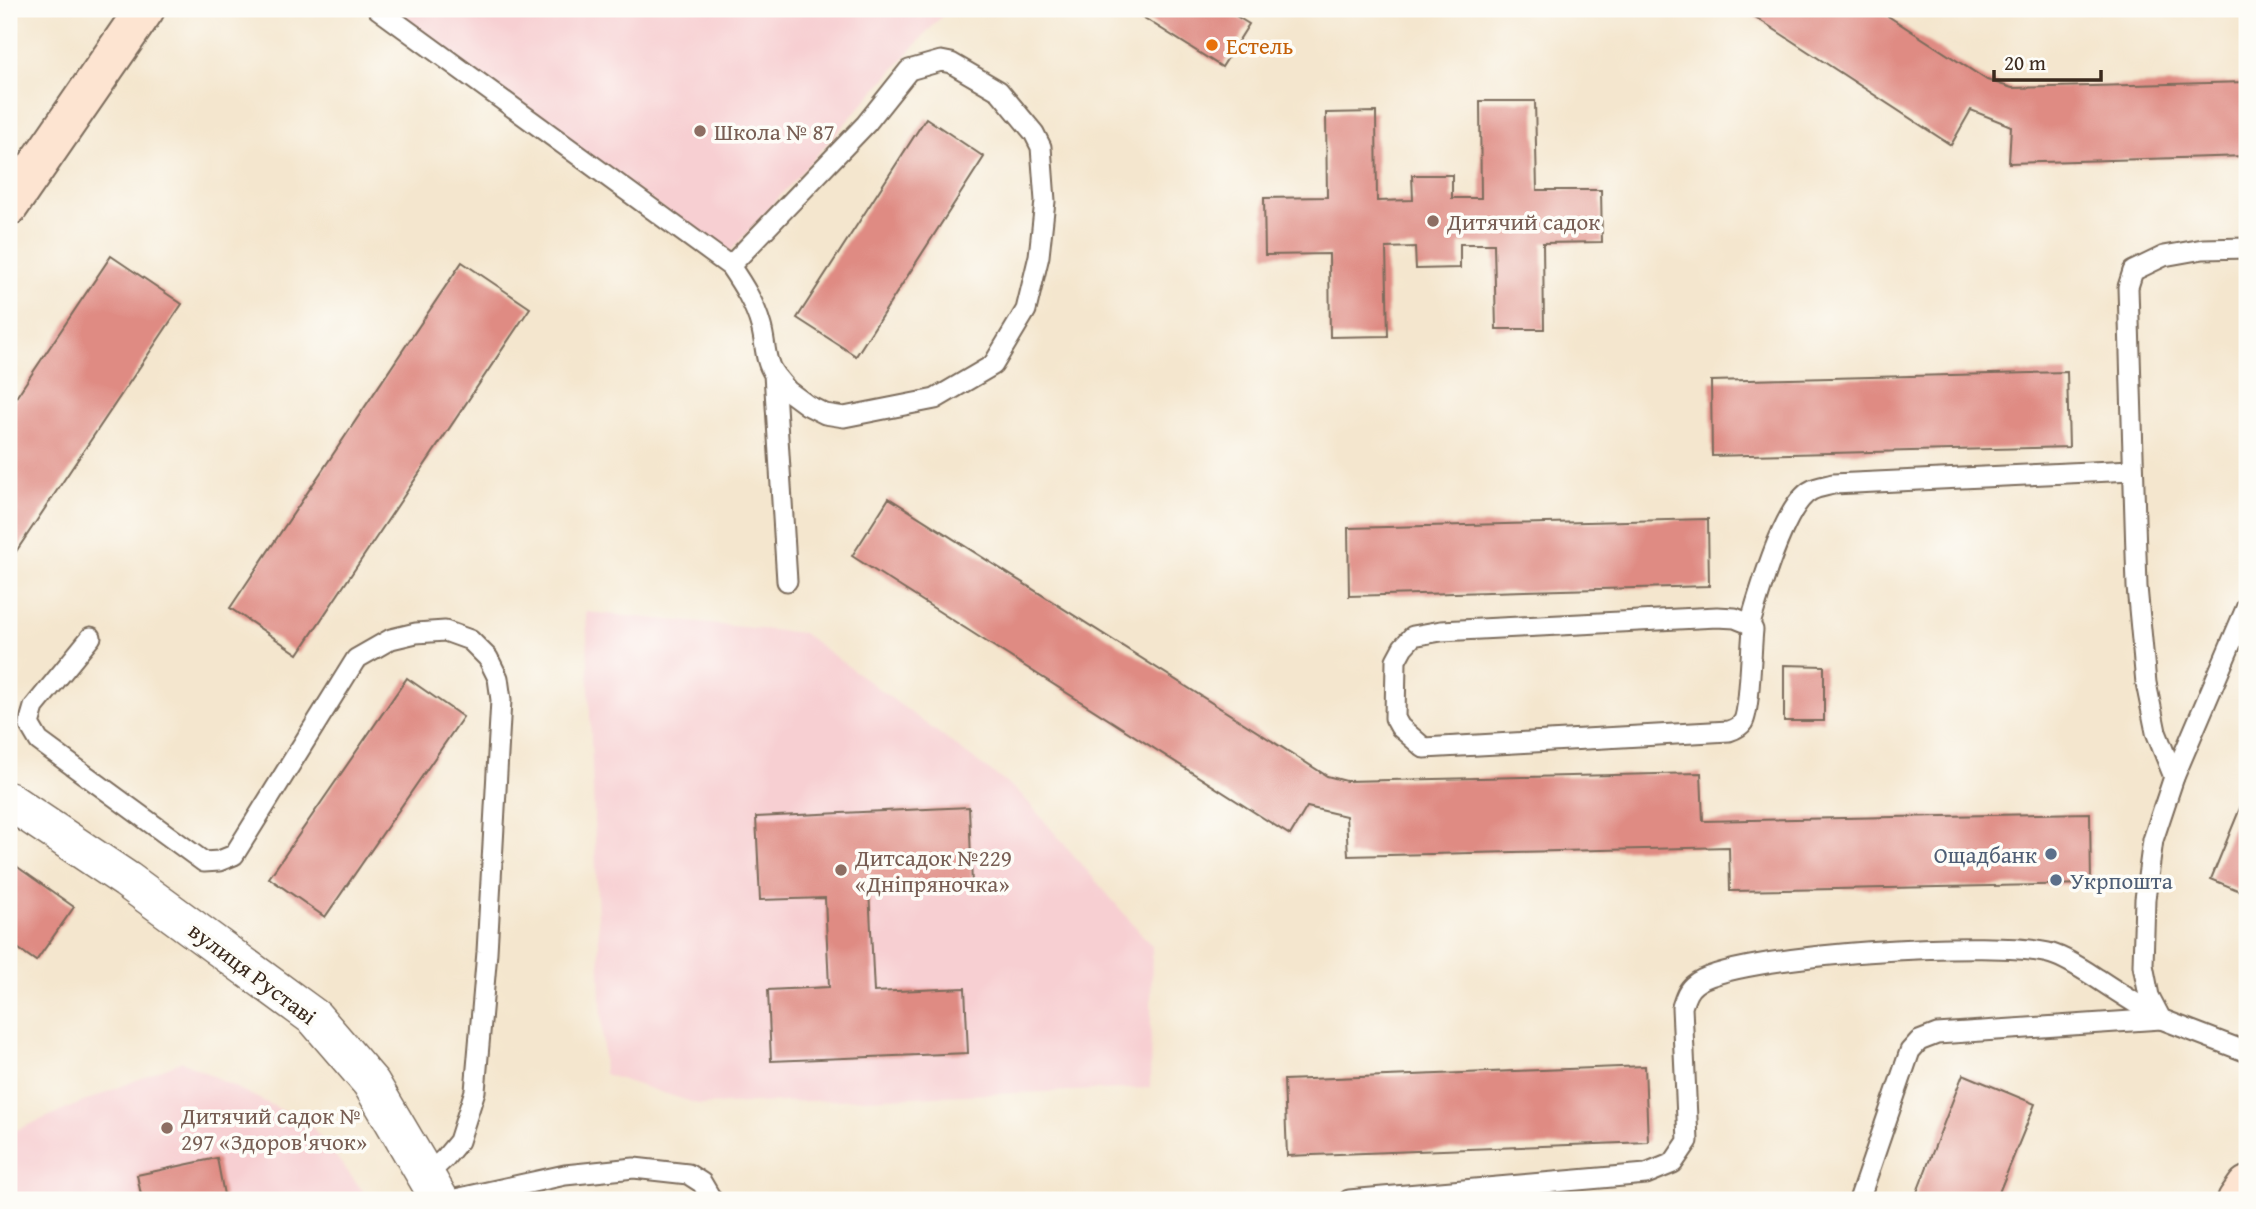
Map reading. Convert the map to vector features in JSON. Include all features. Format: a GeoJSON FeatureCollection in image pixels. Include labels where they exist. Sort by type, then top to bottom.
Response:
{"type":"FeatureCollection","features":[{"type":"Feature","properties":{"kind":"street"},"geometry":{"type":"LineString","coordinates":[[9,206],[145,9]]}},
{"type":"Feature","properties":{"kind":"street","name":"вулиця Руставі"},"geometry":{"type":"LineString","coordinates":[[9,801],[137,887],[315,1018],[371,1083],[439,1192]]}},
{"type":"Feature","properties":{"kind":"street"},"geometry":{"type":"LineString","coordinates":[[2237,1200],[2247,1186]]}},
{"type":"Feature","properties":{"kind":"lane"},"geometry":{"type":"LineString","coordinates":[[378,9],[730,266],[750,297],[762,327],[769,367],[788,391],[825,414],[844,417],[935,399],[992,365],[1026,310],[1039,257],[1045,201],[1041,147],[1034,133],[999,91],[951,63],[941,61],[909,70],[866,124],[730,266]]}},
{"type":"Feature","properties":{"kind":"lane"},"geometry":{"type":"LineString","coordinates":[[2175,776],[2156,732],[2146,682],[2137,587],[2128,287],[2133,271],[2164,256],[2203,249],[2247,248]]}},
{"type":"Feature","properties":{"kind":"lane"},"geometry":{"type":"LineString","coordinates":[[774,374],[788,581]]}},
{"type":"Feature","properties":{"kind":"lane"},"geometry":{"type":"LineString","coordinates":[[1750,624],[1735,618],[1717,617],[1441,631],[1413,636],[1396,660],[1395,718],[1400,727],[1424,748],[1729,731],[1741,725],[1746,712],[1752,630],[1750,624],[1770,560],[1797,503],[1811,490],[1833,484],[2133,470]]}},
{"type":"Feature","properties":{"kind":"lane"},"geometry":{"type":"LineString","coordinates":[[2161,1019],[2149,996],[2143,965],[2145,899],[2153,840],[2175,776],[2247,606]]}},
{"type":"Feature","properties":{"kind":"lane"},"geometry":{"type":"LineString","coordinates":[[91,637],[34,707],[29,724],[39,741],[204,862],[219,861],[234,855],[356,659],[391,639],[416,633],[445,631],[470,640],[488,658],[498,678],[500,712],[488,952],[475,1091],[459,1141],[445,1158],[439,1192],[634,1168],[688,1174],[702,1183],[712,1200]]}},
{"type":"Feature","properties":{"kind":"lane"},"geometry":{"type":"LineString","coordinates":[[1349,1200],[1647,1174],[1672,1163],[1688,1141],[1682,1007],[1686,993],[1695,983],[1734,968],[1935,947],[2015,949],[2051,954],[2076,965],[2161,1019],[2247,1052]]}},
{"type":"Feature","properties":{"kind":"lane"},"geometry":{"type":"LineString","coordinates":[[1859,1200],[1910,1051],[1919,1041],[1937,1034],[2161,1019]]}},
{"type":"Feature","properties":{"kind":"shaded area","name":"Школа № 87"},"geometry":{"type":"Polygon","coordinates":[[[378,9],[948,9],[728,254],[378,9]]]}},
{"type":"Feature","properties":{"kind":"shaded area","name":"Дитсадок №229 «Дніпряночка»"},"geometry":{"type":"Polygon","coordinates":[[[586,612],[803,633],[1021,794],[1152,946],[1150,1088],[701,1105],[604,1074],[586,612]]]}},
{"type":"Feature","properties":{"kind":"shaded area","name":"Дитячий садок № 297 «Здоров'ячок»"},"geometry":{"type":"Polygon","coordinates":[[[182,1061],[310,1124],[370,1200],[9,1200],[9,1133],[182,1061]]]}},
{"type":"Feature","properties":{"kind":"building","name":"Естель"},"geometry":{"type":"Polygon","coordinates":[[[1130,9],[1241,9],[1236,16],[1249,24],[1222,67],[1130,9]]]}},
{"type":"Feature","properties":{"kind":"building"},"geometry":{"type":"Polygon","coordinates":[[[1743,9],[1877,9],[1987,80],[2012,88],[2247,82],[2247,156],[2009,163],[2011,126],[1971,110],[1951,145],[1743,9]]]}},
{"type":"Feature","properties":{"kind":"building","name":"Дитячий садок"},"geometry":{"type":"Polygon","coordinates":[[[1480,101],[1535,101],[1537,190],[1601,190],[1602,242],[1543,243],[1544,329],[1496,329],[1494,244],[1460,244],[1460,268],[1416,269],[1415,247],[1386,248],[1388,336],[1330,337],[1329,254],[1265,255],[1264,198],[1327,197],[1326,113],[1376,112],[1377,201],[1413,200],[1412,175],[1452,175],[1452,198],[1481,198],[1480,101]]]}},
{"type":"Feature","properties":{"kind":"building"},"geometry":{"type":"Polygon","coordinates":[[[926,118],[984,157],[856,356],[797,318],[926,118]]]}},
{"type":"Feature","properties":{"kind":"building"},"geometry":{"type":"Polygon","coordinates":[[[111,256],[182,304],[9,562],[9,408],[111,256]]]}},
{"type":"Feature","properties":{"kind":"building"},"geometry":{"type":"Polygon","coordinates":[[[462,262],[530,308],[298,654],[230,608],[462,262]]]}},
{"type":"Feature","properties":{"kind":"building"},"geometry":{"type":"Polygon","coordinates":[[[2067,372],[2069,447],[1712,456],[1711,381],[2067,372]]]}},
{"type":"Feature","properties":{"kind":"building"},"geometry":{"type":"Polygon","coordinates":[[[889,498],[1327,776],[1346,781],[1701,773],[1703,821],[2090,813],[2091,884],[1730,891],[1729,847],[1348,856],[1346,816],[1307,807],[1290,835],[852,556],[889,498]]]}},
{"type":"Feature","properties":{"kind":"building"},"geometry":{"type":"Polygon","coordinates":[[[1708,519],[1709,586],[1349,596],[1348,528],[1708,519]]]}},
{"type":"Feature","properties":{"kind":"building"},"geometry":{"type":"Polygon","coordinates":[[[1784,665],[1824,666],[1824,721],[1784,721],[1784,665]]]}},
{"type":"Feature","properties":{"kind":"building"},"geometry":{"type":"Polygon","coordinates":[[[407,678],[463,717],[325,917],[269,878],[407,678]]]}},
{"type":"Feature","properties":{"kind":"building"},"geometry":{"type":"Polygon","coordinates":[[[2247,791],[2247,894],[2211,879],[2247,791]]]}},
{"type":"Feature","properties":{"kind":"building"},"geometry":{"type":"Polygon","coordinates":[[[969,807],[972,885],[869,889],[874,992],[965,988],[968,1053],[771,1061],[768,990],[829,987],[825,898],[760,900],[756,817],[969,807]]]}},
{"type":"Feature","properties":{"kind":"building"},"geometry":{"type":"Polygon","coordinates":[[[9,861],[74,907],[36,961],[9,942],[9,861]]]}},
{"type":"Feature","properties":{"kind":"building"},"geometry":{"type":"Polygon","coordinates":[[[1645,1066],[1648,1142],[1287,1156],[1284,1080],[1645,1066]]]}},
{"type":"Feature","properties":{"kind":"building"},"geometry":{"type":"Polygon","coordinates":[[[1963,1074],[2035,1104],[1996,1200],[1914,1200],[1963,1074]]]}},
{"type":"Feature","properties":{"kind":"building"},"geometry":{"type":"Polygon","coordinates":[[[217,1158],[225,1200],[142,1200],[137,1175],[217,1158]]]}},
{"type":"Feature","properties":{"kind":"place","name":"Естель"},"geometry":{"type":"Point","coordinates":[1212,45]}},
{"type":"Feature","properties":{"kind":"place","name":"Школа № 87"},"geometry":{"type":"Point","coordinates":[700,131]}},
{"type":"Feature","properties":{"kind":"place","name":"Дитячий садок"},"geometry":{"type":"Point","coordinates":[1433,221]}},
{"type":"Feature","properties":{"kind":"place","name":"Ощадбанк"},"geometry":{"type":"Point","coordinates":[2051,854]}},
{"type":"Feature","properties":{"kind":"place","name":"Дитсадок №229 «Дніпряночка»"},"geometry":{"type":"Point","coordinates":[841,870]}},
{"type":"Feature","properties":{"kind":"place","name":"Укрпошта"},"geometry":{"type":"Point","coordinates":[2056,880]}},
{"type":"Feature","properties":{"kind":"place","name":"Дитячий садок № 297 «Здоров'ячок»"},"geometry":{"type":"Point","coordinates":[167,1128]}}]}
